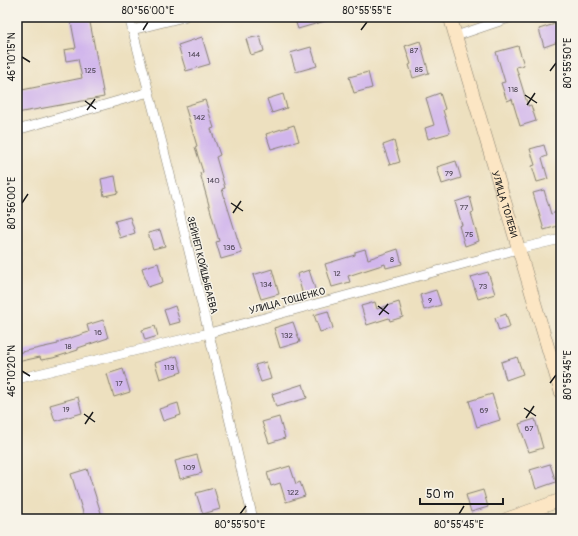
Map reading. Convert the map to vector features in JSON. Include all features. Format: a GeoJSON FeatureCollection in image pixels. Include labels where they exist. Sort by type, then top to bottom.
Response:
{"type":"FeatureCollection","features":[{"type":"Feature","properties":{"kind":"street","name":"ЗЕЙНЕП КОЙШЫБАЕВА"},"geometry":{"type":"LineString","coordinates":[[129,17],[209,333],[253,519]]}},
{"type":"Feature","properties":{"kind":"street"},"geometry":{"type":"LineString","coordinates":[[132,30],[184,17]]}},
{"type":"Feature","properties":{"kind":"street","name":"УЛИЦА ТОЛЕБИ"},"geometry":{"type":"LineString","coordinates":[[450,17],[561,392]]}},
{"type":"Feature","properties":{"kind":"street"},"geometry":{"type":"LineString","coordinates":[[456,36],[512,17]]}},
{"type":"Feature","properties":{"kind":"street"},"geometry":{"type":"LineString","coordinates":[[17,130],[149,92]]}},
{"type":"Feature","properties":{"kind":"street","name":"УЛИЦА ТОЩЕНКО"},"geometry":{"type":"LineString","coordinates":[[17,379],[209,333],[518,249],[561,240]]}},
{"type":"Feature","properties":{"kind":"street"},"geometry":{"type":"LineString","coordinates":[[508,519],[561,500]]}},
{"type":"Feature","properties":{"kind":"building"},"geometry":{"type":"Polygon","coordinates":[[[70,17],[89,17],[104,97],[17,113],[17,91],[82,78],[78,59],[66,61],[64,50],[76,48],[70,17]]]}},
{"type":"Feature","properties":{"kind":"building"},"geometry":{"type":"Polygon","coordinates":[[[294,17],[332,17],[332,19],[298,29],[294,17]]]}},
{"type":"Feature","properties":{"kind":"building"},"geometry":{"type":"Polygon","coordinates":[[[561,22],[561,41],[544,47],[539,29],[561,22]]]}},
{"type":"Feature","properties":{"kind":"building"},"geometry":{"type":"Polygon","coordinates":[[[260,36],[264,51],[251,55],[246,39],[260,36]]]}},
{"type":"Feature","properties":{"kind":"building"},"geometry":{"type":"Polygon","coordinates":[[[202,37],[210,64],[186,71],[178,45],[202,37]]]}},
{"type":"Feature","properties":{"kind":"building"},"geometry":{"type":"Polygon","coordinates":[[[420,41],[429,73],[413,78],[409,65],[411,64],[405,46],[420,41]]]}},
{"type":"Feature","properties":{"kind":"building"},"geometry":{"type":"Polygon","coordinates":[[[518,46],[524,65],[516,67],[528,106],[531,105],[536,121],[520,126],[512,99],[507,101],[501,83],[505,82],[496,52],[518,46]]]}},
{"type":"Feature","properties":{"kind":"building"},"geometry":{"type":"Polygon","coordinates":[[[311,47],[317,66],[296,72],[290,53],[311,47]]]}},
{"type":"Feature","properties":{"kind":"building"},"geometry":{"type":"Polygon","coordinates":[[[368,72],[372,88],[354,93],[349,77],[368,72]]]}},
{"type":"Feature","properties":{"kind":"building"},"geometry":{"type":"Polygon","coordinates":[[[440,93],[445,109],[443,110],[450,133],[428,139],[425,128],[434,125],[426,98],[440,93]]]}},
{"type":"Feature","properties":{"kind":"building"},"geometry":{"type":"Polygon","coordinates":[[[283,94],[287,108],[272,113],[267,99],[283,94]]]}},
{"type":"Feature","properties":{"kind":"building"},"geometry":{"type":"Polygon","coordinates":[[[205,100],[214,128],[211,129],[220,155],[216,157],[225,188],[222,189],[242,253],[221,259],[216,242],[219,241],[200,173],[203,172],[195,147],[197,146],[185,106],[205,100]]]}},
{"type":"Feature","properties":{"kind":"building"},"geometry":{"type":"Polygon","coordinates":[[[294,125],[299,141],[271,149],[266,134],[294,125]]]}},
{"type":"Feature","properties":{"kind":"building"},"geometry":{"type":"Polygon","coordinates":[[[394,141],[400,162],[390,165],[383,145],[394,141]]]}},
{"type":"Feature","properties":{"kind":"building"},"geometry":{"type":"Polygon","coordinates":[[[544,145],[547,156],[542,158],[548,179],[537,182],[532,166],[535,165],[530,149],[544,145]]]}},
{"type":"Feature","properties":{"kind":"building"},"geometry":{"type":"Polygon","coordinates":[[[456,161],[461,178],[442,184],[437,167],[456,161]]]}},
{"type":"Feature","properties":{"kind":"building"},"geometry":{"type":"Polygon","coordinates":[[[115,176],[118,193],[104,196],[101,179],[115,176]]]}},
{"type":"Feature","properties":{"kind":"building"},"geometry":{"type":"Polygon","coordinates":[[[544,190],[551,214],[557,212],[561,225],[544,230],[533,193],[544,190]]]}},
{"type":"Feature","properties":{"kind":"building"},"geometry":{"type":"Polygon","coordinates":[[[470,197],[474,212],[471,213],[479,241],[465,246],[459,226],[462,225],[455,202],[470,197]]]}},
{"type":"Feature","properties":{"kind":"building"},"geometry":{"type":"Polygon","coordinates":[[[130,217],[135,233],[120,238],[115,221],[130,217]]]}},
{"type":"Feature","properties":{"kind":"building"},"geometry":{"type":"Polygon","coordinates":[[[160,230],[165,246],[153,249],[148,233],[160,230]]]}},
{"type":"Feature","properties":{"kind":"building"},"geometry":{"type":"Polygon","coordinates":[[[365,249],[368,259],[398,249],[402,264],[386,268],[385,264],[348,276],[350,282],[332,287],[325,264],[355,255],[355,252],[365,249]]]}},
{"type":"Feature","properties":{"kind":"building"},"geometry":{"type":"Polygon","coordinates":[[[158,263],[163,282],[148,287],[142,268],[158,263]]]}},
{"type":"Feature","properties":{"kind":"building"},"geometry":{"type":"Polygon","coordinates":[[[272,269],[279,294],[261,299],[253,275],[272,269]]]}},
{"type":"Feature","properties":{"kind":"building"},"geometry":{"type":"Polygon","coordinates":[[[309,270],[317,295],[304,299],[297,274],[309,270]]]}},
{"type":"Feature","properties":{"kind":"building"},"geometry":{"type":"Polygon","coordinates":[[[488,272],[495,294],[478,299],[471,277],[488,272]]]}},
{"type":"Feature","properties":{"kind":"building"},"geometry":{"type":"Polygon","coordinates":[[[436,290],[441,305],[424,310],[420,295],[436,290]]]}},
{"type":"Feature","properties":{"kind":"building"},"geometry":{"type":"Polygon","coordinates":[[[375,302],[377,309],[399,302],[403,317],[390,321],[389,318],[367,325],[361,306],[375,302]]]}},
{"type":"Feature","properties":{"kind":"building"},"geometry":{"type":"Polygon","coordinates":[[[175,306],[180,322],[169,325],[164,310],[175,306]]]}},
{"type":"Feature","properties":{"kind":"building"},"geometry":{"type":"Polygon","coordinates":[[[328,311],[333,328],[320,332],[314,315],[328,311]]]}},
{"type":"Feature","properties":{"kind":"building"},"geometry":{"type":"Polygon","coordinates":[[[506,314],[510,327],[499,331],[495,318],[506,314]]]}},
{"type":"Feature","properties":{"kind":"building"},"geometry":{"type":"Polygon","coordinates":[[[103,320],[108,338],[53,358],[41,360],[40,357],[17,362],[17,353],[58,344],[58,342],[89,332],[87,325],[103,320]]]}},
{"type":"Feature","properties":{"kind":"building"},"geometry":{"type":"Polygon","coordinates":[[[293,322],[300,342],[280,348],[274,328],[293,322]]]}},
{"type":"Feature","properties":{"kind":"building"},"geometry":{"type":"Polygon","coordinates":[[[155,326],[158,336],[145,340],[142,330],[155,326]]]}},
{"type":"Feature","properties":{"kind":"building"},"geometry":{"type":"Polygon","coordinates":[[[177,356],[182,372],[160,379],[155,363],[177,356]]]}},
{"type":"Feature","properties":{"kind":"building"},"geometry":{"type":"Polygon","coordinates":[[[517,357],[523,374],[506,380],[501,362],[517,357]]]}},
{"type":"Feature","properties":{"kind":"building"},"geometry":{"type":"Polygon","coordinates":[[[266,362],[271,379],[261,382],[255,365],[266,362]]]}},
{"type":"Feature","properties":{"kind":"building"},"geometry":{"type":"Polygon","coordinates":[[[123,369],[130,392],[114,397],[107,374],[123,369]]]}},
{"type":"Feature","properties":{"kind":"building"},"geometry":{"type":"Polygon","coordinates":[[[303,384],[307,398],[276,407],[272,394],[303,384]]]}},
{"type":"Feature","properties":{"kind":"building"},"geometry":{"type":"Polygon","coordinates":[[[492,394],[500,420],[477,427],[469,401],[492,394]]]}},
{"type":"Feature","properties":{"kind":"building"},"geometry":{"type":"Polygon","coordinates":[[[78,397],[82,413],[55,421],[50,405],[78,397]]]}},
{"type":"Feature","properties":{"kind":"building"},"geometry":{"type":"Polygon","coordinates":[[[178,403],[181,415],[163,421],[159,409],[178,403]]]}},
{"type":"Feature","properties":{"kind":"building"},"geometry":{"type":"Polygon","coordinates":[[[279,417],[285,438],[269,443],[262,422],[279,417]]]}},
{"type":"Feature","properties":{"kind":"building"},"geometry":{"type":"Polygon","coordinates":[[[535,419],[543,448],[529,452],[519,424],[535,419]]]}},
{"type":"Feature","properties":{"kind":"building"},"geometry":{"type":"Polygon","coordinates":[[[197,455],[202,473],[180,479],[175,461],[197,455]]]}},
{"type":"Feature","properties":{"kind":"building"},"geometry":{"type":"Polygon","coordinates":[[[550,464],[556,482],[536,489],[530,470],[550,464]]]}},
{"type":"Feature","properties":{"kind":"building"},"geometry":{"type":"Polygon","coordinates":[[[290,466],[296,484],[300,482],[305,496],[286,502],[280,483],[271,486],[267,473],[290,466]]]}},
{"type":"Feature","properties":{"kind":"building"},"geometry":{"type":"Polygon","coordinates":[[[87,469],[103,519],[85,519],[71,474],[87,469]]]}},
{"type":"Feature","properties":{"kind":"building"},"geometry":{"type":"Polygon","coordinates":[[[214,488],[220,509],[203,514],[196,493],[214,488]]]}},
{"type":"Feature","properties":{"kind":"building"},"geometry":{"type":"Polygon","coordinates":[[[483,490],[488,507],[471,512],[466,495],[483,490]]]}}]}
